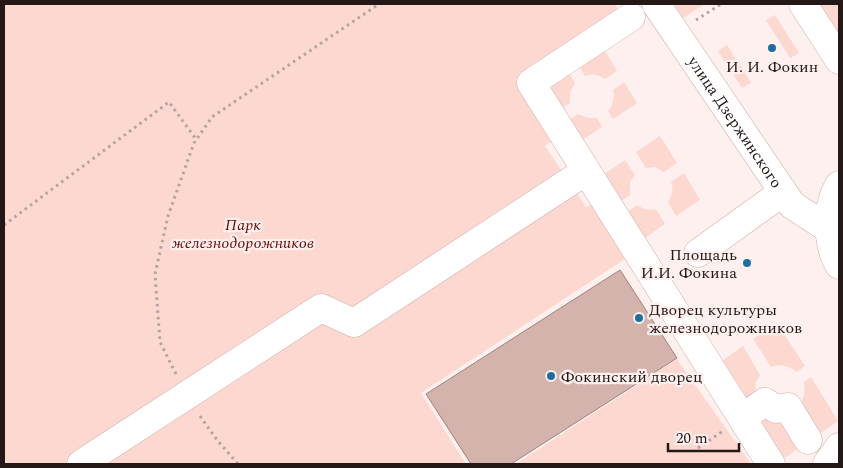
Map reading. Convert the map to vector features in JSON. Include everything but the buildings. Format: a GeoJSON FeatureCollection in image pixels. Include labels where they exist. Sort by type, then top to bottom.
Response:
{"type":"FeatureCollection","features":[{"type":"Feature","properties":{"kind":"street","name":"улица Дзержинского"},"geometry":{"type":"LineString","coordinates":[[656,4],[792,205],[829,229]]}},
{"type":"Feature","properties":{"kind":"street"},"geometry":{"type":"LineString","coordinates":[[803,4],[839,60]]}},
{"type":"Feature","properties":{"kind":"street"},"geometry":{"type":"LineString","coordinates":[[631,17],[531,83],[770,464]]}},
{"type":"Feature","properties":{"kind":"street"},"geometry":{"type":"LineString","coordinates":[[81,464],[321,308],[354,324],[586,171]]}},
{"type":"Feature","properties":{"kind":"street"},"geometry":{"type":"LineString","coordinates":[[839,185],[832,201],[829,229],[835,257],[839,264]]}},
{"type":"Feature","properties":{"kind":"street"},"geometry":{"type":"LineString","coordinates":[[698,253],[784,192]]}},
{"type":"Feature","properties":{"kind":"street"},"geometry":{"type":"LineString","coordinates":[[742,418],[765,402],[776,409],[788,407],[808,440]]}},
{"type":"Feature","properties":{"kind":"street"},"geometry":{"type":"LineString","coordinates":[[827,464],[839,446]]}},
{"type":"Feature","properties":{"kind":"path"},"geometry":{"type":"LineString","coordinates":[[238,464],[217,440],[187,396],[160,342],[155,274],[168,216],[194,143],[212,117],[380,4]]}},
{"type":"Feature","properties":{"kind":"path"},"geometry":{"type":"LineString","coordinates":[[4,225],[169,102],[196,139]]}},
{"type":"Feature","properties":{"kind":"green space","name":"Парк железнодорожников"},"geometry":{"type":"Polygon","coordinates":[[[4,4],[615,4],[622,16],[520,83],[557,137],[545,146],[586,207],[596,203],[631,255],[421,393],[466,464],[4,464],[4,4]]]}},
{"type":"Feature","properties":{"kind":"green space"},"geometry":{"type":"Polygon","coordinates":[[[674,4],[705,4],[683,18],[674,4]]]}},
{"type":"Feature","properties":{"kind":"green space"},"geometry":{"type":"Polygon","coordinates":[[[819,4],[839,4],[839,35],[819,4]]]}},
{"type":"Feature","properties":{"kind":"green space"},"geometry":{"type":"Polygon","coordinates":[[[775,15],[799,53],[790,58],[766,20],[775,15]]]}},
{"type":"Feature","properties":{"kind":"green space"},"geometry":{"type":"Polygon","coordinates":[[[600,43],[617,71],[605,79],[595,75],[585,76],[576,60],[600,43]]]}},
{"type":"Feature","properties":{"kind":"green space"},"geometry":{"type":"Polygon","coordinates":[[[727,45],[751,83],[742,88],[718,51],[727,45]]]}},
{"type":"Feature","properties":{"kind":"green space"},"geometry":{"type":"Polygon","coordinates":[[[565,67],[575,83],[570,92],[570,103],[558,111],[541,83],[565,67]]]}},
{"type":"Feature","properties":{"kind":"green space"},"geometry":{"type":"Polygon","coordinates":[[[624,82],[637,103],[613,119],[608,111],[613,101],[613,90],[624,82]]]}},
{"type":"Feature","properties":{"kind":"green space"},"geometry":{"type":"Polygon","coordinates":[[[578,114],[597,118],[602,127],[578,143],[565,123],[578,114]]]}},
{"type":"Feature","properties":{"kind":"green space"},"geometry":{"type":"Polygon","coordinates":[[[660,136],[677,163],[664,172],[655,167],[646,168],[636,152],[660,136]]]}},
{"type":"Feature","properties":{"kind":"green space"},"geometry":{"type":"Polygon","coordinates":[[[625,160],[635,175],[630,182],[630,195],[618,203],[601,176],[625,160]]]}},
{"type":"Feature","properties":{"kind":"green space"},"geometry":{"type":"Polygon","coordinates":[[[684,173],[700,200],[676,216],[668,202],[672,192],[671,182],[684,173]]]}},
{"type":"Feature","properties":{"kind":"green space"},"geometry":{"type":"Polygon","coordinates":[[[637,205],[646,209],[656,209],[665,224],[642,240],[625,214],[637,205]]]}},
{"type":"Feature","properties":{"kind":"green space"},"geometry":{"type":"Polygon","coordinates":[[[777,323],[805,366],[797,372],[784,366],[771,367],[753,339],[777,323]]]}},
{"type":"Feature","properties":{"kind":"green space"},"geometry":{"type":"Polygon","coordinates":[[[743,346],[760,375],[756,382],[755,393],[746,406],[719,363],[743,346]]]}},
{"type":"Feature","properties":{"kind":"green space"},"geometry":{"type":"Polygon","coordinates":[[[677,359],[751,464],[516,464],[677,359]]]}},
{"type":"Feature","properties":{"kind":"green space"},"geometry":{"type":"Polygon","coordinates":[[[811,377],[838,421],[815,437],[800,406],[804,395],[804,382],[811,377]]]}},
{"type":"Feature","properties":{"kind":"green space"},"geometry":{"type":"Polygon","coordinates":[[[778,416],[804,445],[780,461],[753,417],[778,416]]]}},
{"type":"Feature","properties":{"kind":"place","name":"И. И. Фокин"},"geometry":{"type":"Point","coordinates":[772,48]}},
{"type":"Feature","properties":{"kind":"place","name":"Площадь И.И. Фокина"},"geometry":{"type":"Point","coordinates":[747,263]}},
{"type":"Feature","properties":{"kind":"place","name":"Дворец культуры железнодорожников"},"geometry":{"type":"Point","coordinates":[639,318]}},
{"type":"Feature","properties":{"kind":"place","name":"Фокинский дворец"},"geometry":{"type":"Point","coordinates":[551,376]}}]}
